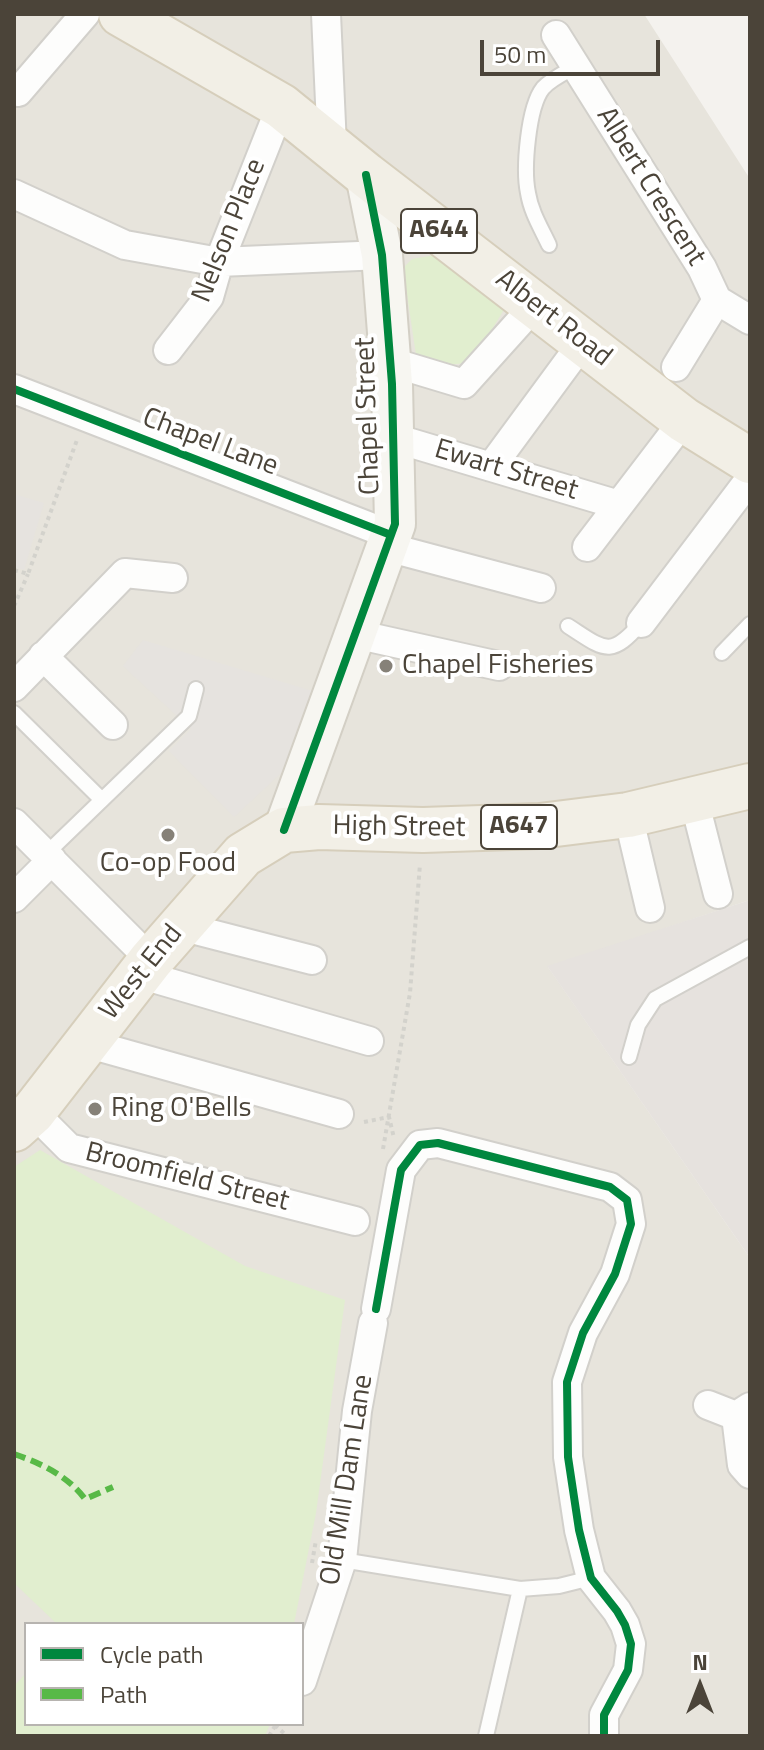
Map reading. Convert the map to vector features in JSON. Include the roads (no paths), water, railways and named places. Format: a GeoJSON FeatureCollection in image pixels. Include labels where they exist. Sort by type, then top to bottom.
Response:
{"type":"FeatureCollection","features":[{"type":"Feature","properties":{"kind":"main road","name":"Albert Road"},"geometry":{"type":"LineString","coordinates":[[121,14],[281,106],[684,420],[750,461]]}},
{"type":"Feature","properties":{"kind":"main road","name":"High Street"},"geometry":{"type":"LineString","coordinates":[[284,830],[319,827],[423,830],[540,826],[628,815],[750,786]]}},
{"type":"Feature","properties":{"kind":"main road","name":"West End"},"geometry":{"type":"LineString","coordinates":[[23,1114],[243,855],[284,830]]}},
{"type":"Feature","properties":{"kind":"street"},"geometry":{"type":"LineString","coordinates":[[18,92],[85,14]]}},
{"type":"Feature","properties":{"kind":"street"},"geometry":{"type":"LineString","coordinates":[[326,14],[332,146]]}},
{"type":"Feature","properties":{"kind":"street","name":"Albert Crescent"},"geometry":{"type":"LineString","coordinates":[[556,35],[702,268],[717,300],[750,320]]}},
{"type":"Feature","properties":{"kind":"street","name":"Nelson Place"},"geometry":{"type":"LineString","coordinates":[[168,350],[209,297],[219,262],[281,106]]}},
{"type":"Feature","properties":{"kind":"street","name":"Chapel Street"},"geometry":{"type":"LineString","coordinates":[[284,830],[395,524],[391,362],[382,255],[366,175]]}},
{"type":"Feature","properties":{"kind":"street"},"geometry":{"type":"LineString","coordinates":[[14,194],[125,245],[219,262],[382,255]]}},
{"type":"Feature","properties":{"kind":"street","name":"Albert Crescent"},"geometry":{"type":"LineString","coordinates":[[676,367],[717,300]]}},
{"type":"Feature","properties":{"kind":"street"},"geometry":{"type":"LineString","coordinates":[[391,362],[464,384],[535,305]]}},
{"type":"Feature","properties":{"kind":"street"},"geometry":{"type":"LineString","coordinates":[[491,467],[583,342]]}},
{"type":"Feature","properties":{"kind":"street","name":"Chapel Lane"},"geometry":{"type":"LineString","coordinates":[[14,389],[389,541],[541,588]]}},
{"type":"Feature","properties":{"kind":"street"},"geometry":{"type":"LineString","coordinates":[[587,547],[684,420]]}},
{"type":"Feature","properties":{"kind":"street","name":"Ewart Street"},"geometry":{"type":"LineString","coordinates":[[394,438],[619,505]]}},
{"type":"Feature","properties":{"kind":"street"},"geometry":{"type":"LineString","coordinates":[[641,623],[750,479]]}},
{"type":"Feature","properties":{"kind":"street"},"geometry":{"type":"LineString","coordinates":[[14,687],[125,573],[173,578]]}},
{"type":"Feature","properties":{"kind":"street"},"geometry":{"type":"LineString","coordinates":[[355,634],[499,666]]}},
{"type":"Feature","properties":{"kind":"street"},"geometry":{"type":"LineString","coordinates":[[43,656],[113,725]]}},
{"type":"Feature","properties":{"kind":"street"},"geometry":{"type":"LineString","coordinates":[[694,800],[718,894]]}},
{"type":"Feature","properties":{"kind":"street"},"geometry":{"type":"LineString","coordinates":[[628,815],[650,908]]}},
{"type":"Feature","properties":{"kind":"street"},"geometry":{"type":"LineString","coordinates":[[14,823],[49,857],[145,967],[369,1041]]}},
{"type":"Feature","properties":{"kind":"street"},"geometry":{"type":"LineString","coordinates":[[14,898],[49,857]]}},
{"type":"Feature","properties":{"kind":"street"},"geometry":{"type":"LineString","coordinates":[[180,926],[312,960]]}},
{"type":"Feature","properties":{"kind":"street"},"geometry":{"type":"LineString","coordinates":[[86,1043],[339,1114]]}},
{"type":"Feature","properties":{"kind":"street","name":"Broomfield Street"},"geometry":{"type":"LineString","coordinates":[[23,1114],[69,1148],[355,1221]]}},
{"type":"Feature","properties":{"kind":"street","name":"Old Mill Dam Lane"},"geometry":{"type":"LineString","coordinates":[[304,1675],[342,1560],[357,1411],[401,1170],[420,1145],[438,1143],[610,1187],[627,1200],[631,1224],[615,1274],[583,1333],[567,1382],[568,1457],[579,1530],[591,1578]]}},
{"type":"Feature","properties":{"kind":"street"},"geometry":{"type":"LineString","coordinates":[[708,1405],[743,1412],[742,1465],[750,1474]]}},
{"type":"Feature","properties":{"kind":"street"},"geometry":{"type":"LineString","coordinates":[[591,1578],[617,1611],[631,1644],[628,1670],[604,1715],[604,1736]]}},
{"type":"Feature","properties":{"kind":"lane"},"geometry":{"type":"LineString","coordinates":[[549,245],[534,216],[527,191],[532,112],[535,99],[542,89],[575,67]]}},
{"type":"Feature","properties":{"kind":"lane"},"geometry":{"type":"LineString","coordinates":[[568,626],[593,642],[609,647],[625,642],[641,623]]}},
{"type":"Feature","properties":{"kind":"lane"},"geometry":{"type":"LineString","coordinates":[[722,653],[750,624]]}},
{"type":"Feature","properties":{"kind":"lane"},"geometry":{"type":"LineString","coordinates":[[49,857],[102,800],[189,716],[196,689]]}},
{"type":"Feature","properties":{"kind":"lane"},"geometry":{"type":"LineString","coordinates":[[14,713],[102,800]]}},
{"type":"Feature","properties":{"kind":"lane"},"geometry":{"type":"LineString","coordinates":[[629,1057],[638,1025],[655,999],[750,947]]}},
{"type":"Feature","properties":{"kind":"lane"},"geometry":{"type":"LineString","coordinates":[[342,1560],[520,1589],[559,1586],[591,1578]]}},
{"type":"Feature","properties":{"kind":"lane"},"geometry":{"type":"LineString","coordinates":[[486,1736],[520,1589]]}},
{"type":"Feature","properties":{"kind":"place","name":"Chapel Fisheries"},"geometry":{"type":"Point","coordinates":[386,666]}},
{"type":"Feature","properties":{"kind":"place","name":"Co-op Food"},"geometry":{"type":"Point","coordinates":[168,835]}},
{"type":"Feature","properties":{"kind":"place","name":"Ring O'Bells"},"geometry":{"type":"Point","coordinates":[95,1109]}}]}
